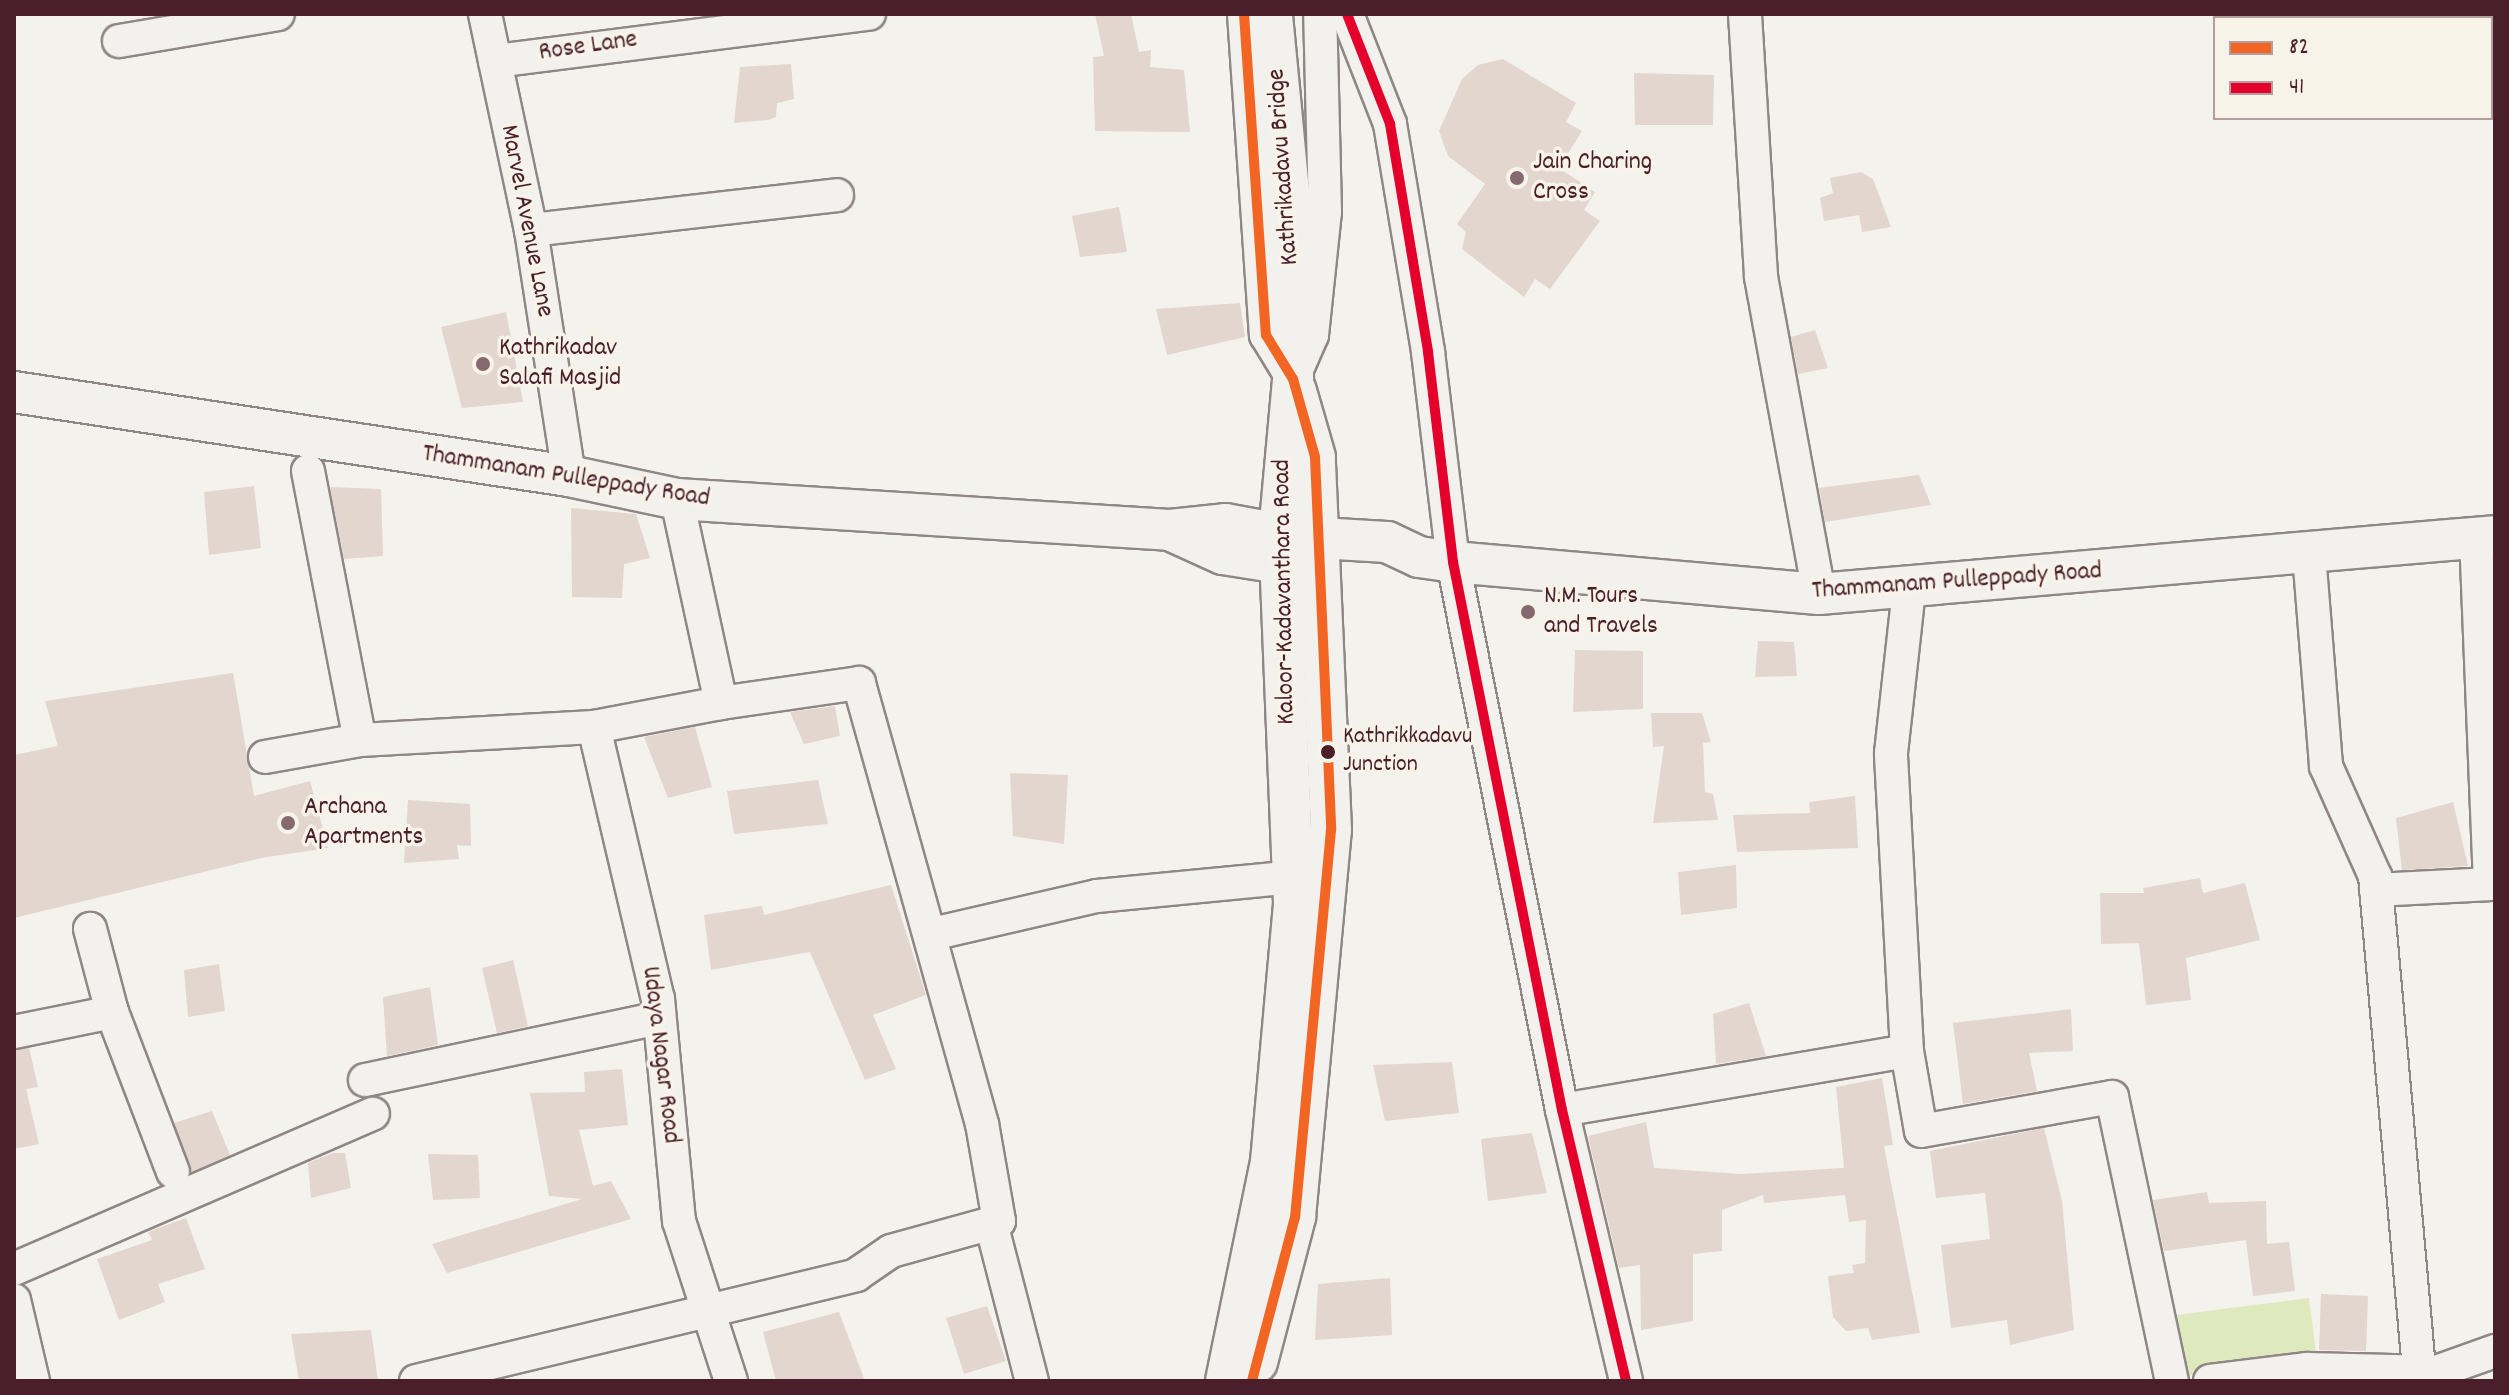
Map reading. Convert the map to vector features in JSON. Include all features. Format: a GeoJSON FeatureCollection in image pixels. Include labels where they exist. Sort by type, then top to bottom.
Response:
{"type":"FeatureCollection","features":[{"type":"Feature","properties":{"kind":"main road","name":"Kathrikadavu Bridge"},"geometry":{"type":"LineString","coordinates":[[1272,14],[1289,192],[1293,379]]}},
{"type":"Feature","properties":{"kind":"main road","name":"Kaloor-Kadavanthara Road"},"geometry":{"type":"LineString","coordinates":[[1226,1381],[1271,1162],[1293,877],[1279,548],[1293,379]]}},
{"type":"Feature","properties":{"kind":"main road","name":"Kaloor-Kadavanthara Road"},"geometry":{"type":"LineString","coordinates":[[1252,1381],[1295,1217],[1318,1005],[1331,830],[1315,457],[1293,379]]}},
{"type":"Feature","properties":{"kind":"main road","name":"Thammanam Pulleppady Road"},"geometry":{"type":"LineString","coordinates":[[14,392],[569,476],[677,499],[1170,530],[1223,554],[1279,548]]}},
{"type":"Feature","properties":{"kind":"main road","name":"Thammanam Pulleppady Road"},"geometry":{"type":"LineString","coordinates":[[1319,552],[1436,559],[1819,594],[1909,591],[2485,537]]}},
{"type":"Feature","properties":{"kind":"street"},"geometry":{"type":"LineString","coordinates":[[119,41],[278,14]]}},
{"type":"Feature","properties":{"kind":"street","name":"Marvel Avenue Lane"},"geometry":{"type":"LineString","coordinates":[[485,14],[531,230],[569,476]]}},
{"type":"Feature","properties":{"kind":"street","name":"Rose Lane"},"geometry":{"type":"LineString","coordinates":[[495,61],[690,23],[869,14]]}},
{"type":"Feature","properties":{"kind":"street"},"geometry":{"type":"LineString","coordinates":[[1244,14],[1266,335],[1293,379]]}},
{"type":"Feature","properties":{"kind":"street"},"geometry":{"type":"LineString","coordinates":[[1293,379],[1312,335],[1325,212],[1320,14]]}},
{"type":"Feature","properties":{"kind":"street"},"geometry":{"type":"LineString","coordinates":[[1347,14],[1390,124],[1428,352],[1436,559],[1626,1381]]}},
{"type":"Feature","properties":{"kind":"street"},"geometry":{"type":"LineString","coordinates":[[1745,14],[1761,277],[1819,594]]}},
{"type":"Feature","properties":{"kind":"street"},"geometry":{"type":"LineString","coordinates":[[531,230],[837,195]]}},
{"type":"Feature","properties":{"kind":"street"},"geometry":{"type":"LineString","coordinates":[[308,471],[360,740]]}},
{"type":"Feature","properties":{"kind":"street"},"geometry":{"type":"LineString","coordinates":[[677,499],[721,703]]}},
{"type":"Feature","properties":{"kind":"street"},"geometry":{"type":"LineString","coordinates":[[2376,890],[2490,884],[2485,537]]}},
{"type":"Feature","properties":{"kind":"street"},"geometry":{"type":"LineString","coordinates":[[2309,554],[2326,766],[2376,890],[2419,1372]]}},
{"type":"Feature","properties":{"kind":"street"},"geometry":{"type":"LineString","coordinates":[[1909,591],[1891,753],[1907,1051],[1921,1131],[2112,1097],[2172,1381]]}},
{"type":"Feature","properties":{"kind":"street"},"geometry":{"type":"LineString","coordinates":[[265,757],[360,740],[594,727],[721,703],[859,683],[932,934],[982,1124],[999,1221],[891,1251],[856,1275],[416,1381]]}},
{"type":"Feature","properties":{"kind":"street","name":"Udaya Nagar Road"},"geometry":{"type":"LineString","coordinates":[[594,727],[659,1018],[679,1221],[731,1381]]}},
{"type":"Feature","properties":{"kind":"street"},"geometry":{"type":"LineString","coordinates":[[932,934],[1097,896],[1293,877]]}},
{"type":"Feature","properties":{"kind":"street"},"geometry":{"type":"LineString","coordinates":[[90,929],[112,1012],[173,1172]]}},
{"type":"Feature","properties":{"kind":"street"},"geometry":{"type":"LineString","coordinates":[[14,1032],[112,1012]]}},
{"type":"Feature","properties":{"kind":"street"},"geometry":{"type":"LineString","coordinates":[[365,1080],[659,1018]]}},
{"type":"Feature","properties":{"kind":"street"},"geometry":{"type":"LineString","coordinates":[[1562,1110],[1907,1051]]}},
{"type":"Feature","properties":{"kind":"street"},"geometry":{"type":"LineString","coordinates":[[14,1269],[373,1114]]}},
{"type":"Feature","properties":{"kind":"street"},"geometry":{"type":"LineString","coordinates":[[991,1223],[1032,1381]]}},
{"type":"Feature","properties":{"kind":"street"},"geometry":{"type":"LineString","coordinates":[[14,1300],[33,1381]]}},
{"type":"Feature","properties":{"kind":"street"},"geometry":{"type":"LineString","coordinates":[[2221,1380],[2307,1369],[2436,1372],[2495,1351]]}},
{"type":"Feature","properties":{"kind":"green space"},"geometry":{"type":"Polygon","coordinates":[[[2309,1298],[2317,1360],[2184,1376],[2176,1315],[2309,1298]]]}},
{"type":"Feature","properties":{"kind":"building"},"geometry":{"type":"Polygon","coordinates":[[[1095,14],[1131,14],[1139,52],[1151,50],[1150,67],[1184,70],[1190,132],[1095,131],[1093,57],[1104,56],[1095,14]]]}},
{"type":"Feature","properties":{"kind":"building","name":"Jain Charing Cross"},"geometry":{"type":"Polygon","coordinates":[[[1503,59],[1576,103],[1566,122],[1582,131],[1559,168],[1595,192],[1584,210],[1600,221],[1550,289],[1535,279],[1524,297],[1462,249],[1466,232],[1457,224],[1485,184],[1448,156],[1439,131],[1462,79],[1478,65],[1503,59]]]}},
{"type":"Feature","properties":{"kind":"building"},"geometry":{"type":"Polygon","coordinates":[[[791,64],[794,99],[777,103],[776,117],[734,123],[740,67],[791,64]]]}},
{"type":"Feature","properties":{"kind":"building"},"geometry":{"type":"Polygon","coordinates":[[[1634,73],[1714,75],[1713,125],[1635,125],[1634,73]]]}},
{"type":"Feature","properties":{"kind":"building"},"geometry":{"type":"Polygon","coordinates":[[[1861,172],[1873,179],[1891,227],[1862,232],[1859,215],[1824,221],[1820,198],[1833,193],[1830,178],[1861,172]]]}},
{"type":"Feature","properties":{"kind":"building"},"geometry":{"type":"Polygon","coordinates":[[[1119,207],[1127,252],[1080,257],[1072,216],[1119,207]]]}},
{"type":"Feature","properties":{"kind":"building"},"geometry":{"type":"Polygon","coordinates":[[[1240,303],[1245,337],[1167,355],[1156,309],[1240,303]]]}},
{"type":"Feature","properties":{"kind":"building","name":"Kathrikadav Salafi Masjid"},"geometry":{"type":"Polygon","coordinates":[[[506,312],[523,402],[462,408],[441,327],[506,312]]]}},
{"type":"Feature","properties":{"kind":"building"},"geometry":{"type":"Polygon","coordinates":[[[1815,330],[1828,368],[1798,374],[1791,337],[1815,330]]]}},
{"type":"Feature","properties":{"kind":"building"},"geometry":{"type":"Polygon","coordinates":[[[1919,475],[1931,505],[1825,522],[1819,488],[1919,475]]]}},
{"type":"Feature","properties":{"kind":"building"},"geometry":{"type":"Polygon","coordinates":[[[254,486],[261,548],[209,555],[204,492],[254,486]]]}},
{"type":"Feature","properties":{"kind":"building"},"geometry":{"type":"Polygon","coordinates":[[[330,487],[381,489],[383,556],[344,559],[330,487]]]}},
{"type":"Feature","properties":{"kind":"building"},"geometry":{"type":"Polygon","coordinates":[[[571,508],[636,514],[650,558],[624,564],[622,598],[572,597],[571,508]]]}},
{"type":"Feature","properties":{"kind":"building"},"geometry":{"type":"Polygon","coordinates":[[[1758,641],[1794,642],[1797,676],[1755,677],[1758,641]]]}},
{"type":"Feature","properties":{"kind":"building"},"geometry":{"type":"Polygon","coordinates":[[[1575,650],[1643,651],[1643,709],[1573,712],[1575,650]]]}},
{"type":"Feature","properties":{"kind":"building"},"geometry":{"type":"Polygon","coordinates":[[[233,673],[254,796],[310,781],[328,848],[261,858],[14,918],[14,755],[58,746],[45,701],[233,673]]]}},
{"type":"Feature","properties":{"kind":"building"},"geometry":{"type":"Polygon","coordinates":[[[835,706],[840,736],[804,744],[790,712],[835,706]]]}},
{"type":"Feature","properties":{"kind":"building"},"geometry":{"type":"Polygon","coordinates":[[[1651,713],[1702,713],[1711,742],[1703,743],[1705,792],[1713,794],[1718,820],[1653,823],[1664,746],[1653,747],[1651,713]]]}},
{"type":"Feature","properties":{"kind":"building"},"geometry":{"type":"Polygon","coordinates":[[[695,727],[712,787],[668,798],[644,737],[695,727]]]}},
{"type":"Feature","properties":{"kind":"building"},"geometry":{"type":"Polygon","coordinates":[[[1010,773],[1068,775],[1064,844],[1013,836],[1010,773]]]}},
{"type":"Feature","properties":{"kind":"building"},"geometry":{"type":"Polygon","coordinates":[[[818,780],[828,824],[734,834],[727,791],[818,780]]]}},
{"type":"Feature","properties":{"kind":"building"},"geometry":{"type":"Polygon","coordinates":[[[1855,796],[1858,848],[1737,852],[1733,815],[1810,813],[1809,802],[1855,796]]]}},
{"type":"Feature","properties":{"kind":"building"},"geometry":{"type":"Polygon","coordinates":[[[408,800],[470,804],[471,846],[457,845],[459,859],[404,863],[408,800]]]}},
{"type":"Feature","properties":{"kind":"building"},"geometry":{"type":"Polygon","coordinates":[[[2453,802],[2468,866],[2402,870],[2396,818],[2453,802]]]}},
{"type":"Feature","properties":{"kind":"building"},"geometry":{"type":"Polygon","coordinates":[[[1736,865],[1737,908],[1681,915],[1678,872],[1736,865]]]}},
{"type":"Feature","properties":{"kind":"building"},"geometry":{"type":"Polygon","coordinates":[[[2200,878],[2203,893],[2245,883],[2260,940],[2186,958],[2191,1000],[2146,1005],[2139,943],[2101,944],[2100,893],[2144,893],[2143,888],[2200,878]]]}},
{"type":"Feature","properties":{"kind":"building"},"geometry":{"type":"Polygon","coordinates":[[[891,885],[926,995],[873,1015],[896,1069],[865,1080],[810,952],[711,970],[704,915],[762,906],[764,915],[891,885]]]}},
{"type":"Feature","properties":{"kind":"building"},"geometry":{"type":"Polygon","coordinates":[[[513,960],[528,1026],[497,1033],[482,968],[513,960]]]}},
{"type":"Feature","properties":{"kind":"building"},"geometry":{"type":"Polygon","coordinates":[[[219,964],[225,1011],[188,1017],[184,970],[219,964]]]}},
{"type":"Feature","properties":{"kind":"building"},"geometry":{"type":"Polygon","coordinates":[[[430,987],[438,1045],[387,1056],[383,997],[430,987]]]}},
{"type":"Feature","properties":{"kind":"building"},"geometry":{"type":"Polygon","coordinates":[[[1749,1003],[1766,1056],[1716,1064],[1713,1014],[1749,1003]]]}},
{"type":"Feature","properties":{"kind":"building"},"geometry":{"type":"Polygon","coordinates":[[[2071,1009],[2073,1051],[2029,1053],[2037,1091],[1963,1104],[1953,1023],[2071,1009]]]}},
{"type":"Feature","properties":{"kind":"building"},"geometry":{"type":"Polygon","coordinates":[[[29,1048],[38,1087],[26,1089],[39,1144],[14,1149],[14,1050],[29,1048]]]}},
{"type":"Feature","properties":{"kind":"building"},"geometry":{"type":"Polygon","coordinates":[[[1452,1062],[1459,1113],[1385,1121],[1373,1065],[1452,1062]]]}},
{"type":"Feature","properties":{"kind":"building"},"geometry":{"type":"Polygon","coordinates":[[[622,1069],[628,1125],[579,1130],[593,1186],[611,1181],[631,1219],[447,1273],[432,1244],[582,1199],[549,1196],[530,1093],[585,1092],[584,1072],[622,1069]]]}},
{"type":"Feature","properties":{"kind":"building"},"geometry":{"type":"Polygon","coordinates":[[[1882,1078],[1893,1145],[1884,1146],[1920,1333],[1872,1340],[1868,1328],[1846,1331],[1833,1317],[1828,1276],[1854,1273],[1852,1265],[1865,1263],[1866,1220],[1849,1222],[1845,1195],[1764,1203],[1763,1195],[1722,1210],[1722,1251],[1693,1254],[1693,1321],[1641,1330],[1640,1265],[1619,1268],[1588,1136],[1646,1122],[1654,1168],[1741,1174],[1844,1168],[1836,1087],[1882,1078]]]}},
{"type":"Feature","properties":{"kind":"building"},"geometry":{"type":"Polygon","coordinates":[[[212,1111],[230,1155],[192,1172],[174,1123],[212,1111]]]}},
{"type":"Feature","properties":{"kind":"building"},"geometry":{"type":"Polygon","coordinates":[[[2044,1128],[2062,1201],[2074,1330],[2010,1345],[2007,1320],[1951,1328],[1941,1245],[1990,1239],[1985,1193],[1936,1198],[1930,1151],[2044,1128]]]}},
{"type":"Feature","properties":{"kind":"building"},"geometry":{"type":"Polygon","coordinates":[[[1532,1133],[1547,1193],[1488,1201],[1481,1139],[1532,1133]]]}},
{"type":"Feature","properties":{"kind":"building"},"geometry":{"type":"Polygon","coordinates":[[[333,1153],[345,1153],[351,1188],[311,1198],[308,1163],[333,1153]]]}},
{"type":"Feature","properties":{"kind":"building"},"geometry":{"type":"Polygon","coordinates":[[[428,1154],[478,1155],[480,1198],[433,1200],[428,1154]]]}},
{"type":"Feature","properties":{"kind":"building"},"geometry":{"type":"Polygon","coordinates":[[[2207,1192],[2209,1203],[2266,1201],[2267,1244],[2289,1242],[2295,1291],[2253,1296],[2246,1240],[2164,1251],[2153,1200],[2207,1192]]]}},
{"type":"Feature","properties":{"kind":"building"},"geometry":{"type":"Polygon","coordinates":[[[186,1218],[205,1269],[158,1284],[165,1302],[119,1320],[97,1259],[152,1240],[148,1232],[186,1218]]]}},
{"type":"Feature","properties":{"kind":"building"},"geometry":{"type":"Polygon","coordinates":[[[1390,1278],[1392,1335],[1315,1340],[1318,1284],[1390,1278]]]}},
{"type":"Feature","properties":{"kind":"building"},"geometry":{"type":"Polygon","coordinates":[[[2321,1294],[2368,1296],[2366,1351],[2319,1350],[2321,1294]]]}},
{"type":"Feature","properties":{"kind":"building"},"geometry":{"type":"Polygon","coordinates":[[[987,1306],[1006,1361],[964,1374],[946,1318],[987,1306]]]}},
{"type":"Feature","properties":{"kind":"building"},"geometry":{"type":"Polygon","coordinates":[[[839,1312],[865,1381],[776,1381],[763,1332],[839,1312]]]}},
{"type":"Feature","properties":{"kind":"building"},"geometry":{"type":"Polygon","coordinates":[[[371,1330],[378,1381],[299,1381],[291,1334],[371,1330]]]}},
{"type":"Feature","properties":{"kind":"transit line","name":"82"},"geometry":{"type":"LineString","coordinates":[[1244,14],[1266,335],[1293,379],[1315,457],[1331,830],[1295,1217],[1252,1381]]}},
{"type":"Feature","properties":{"kind":"transit line","name":"41"},"geometry":{"type":"LineString","coordinates":[[1347,14],[1390,124],[1428,352],[1453,562],[1562,1110],[1626,1381]]}},
{"type":"Feature","properties":{"kind":"place","name":"Jain Charing Cross"},"geometry":{"type":"Point","coordinates":[1517,178]}},
{"type":"Feature","properties":{"kind":"place","name":"Kathrikadav Salafi Masjid"},"geometry":{"type":"Point","coordinates":[483,364]}},
{"type":"Feature","properties":{"kind":"place","name":"N.M. Tours and Travels"},"geometry":{"type":"Point","coordinates":[1528,612]}},
{"type":"Feature","properties":{"kind":"place","name":"Kathrikkadavu Junction"},"geometry":{"type":"Point","coordinates":[1328,752]}},
{"type":"Feature","properties":{"kind":"place","name":"Archana Apartments"},"geometry":{"type":"Point","coordinates":[288,823]}}]}
